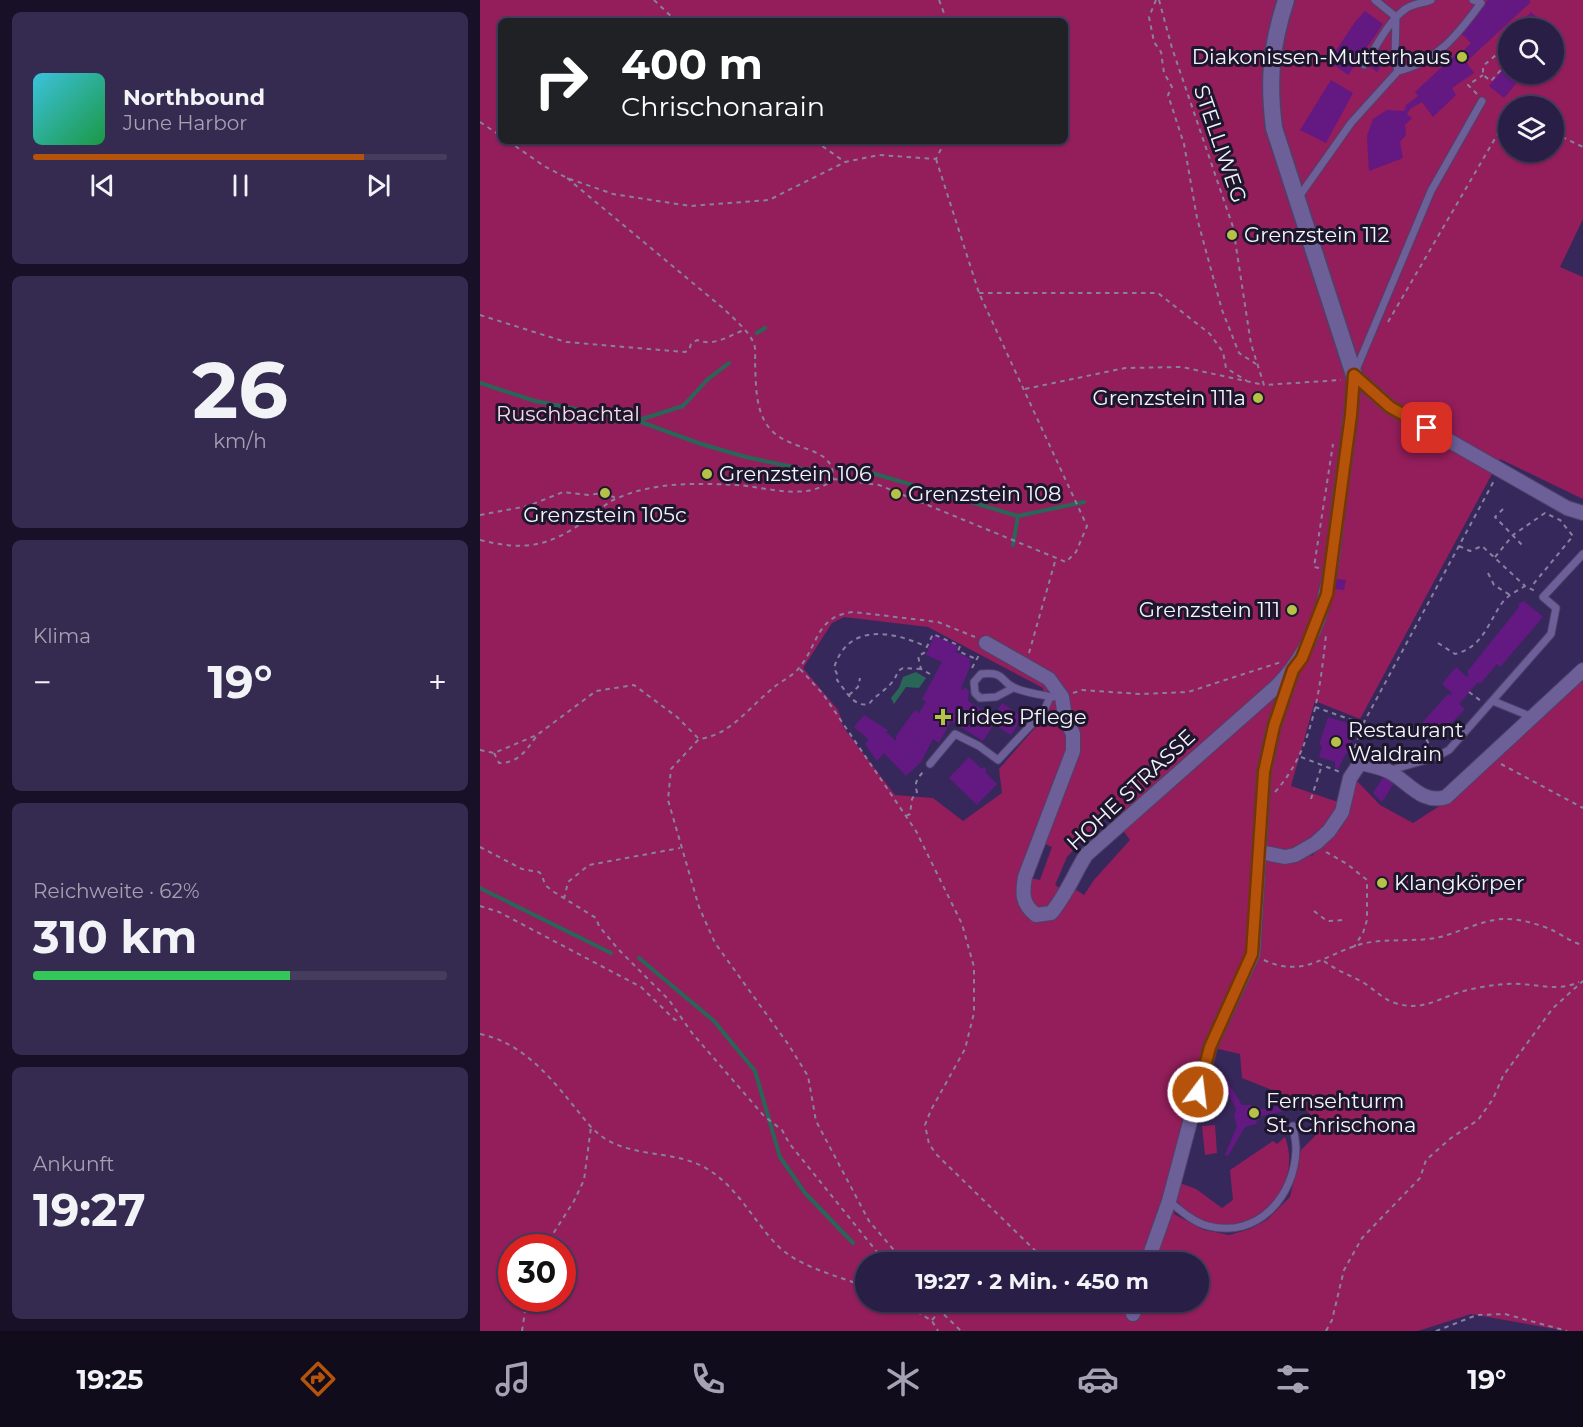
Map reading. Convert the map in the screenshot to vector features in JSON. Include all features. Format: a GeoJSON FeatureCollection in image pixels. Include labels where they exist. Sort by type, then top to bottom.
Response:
{"type":"FeatureCollection","features":[{"type":"Feature","properties":{"kind":"street"},"geometry":{"type":"LineString","coordinates":[[1286,0],[1275,33],[1271,57],[1270,93],[1274,128],[1354,375],[1390,407],[1567,508],[1583,513]]}},
{"type":"Feature","properties":{"kind":"street","name":"HOHE STRASSE"},"geometry":{"type":"LineString","coordinates":[[986,643],[1049,679],[1073,734],[1072,751],[1025,877],[1022,894],[1027,908],[1036,915],[1051,913],[1060,903],[1069,882],[1086,855],[1293,670],[1302,658],[1327,594],[1351,415],[1354,375]]}},
{"type":"Feature","properties":{"kind":"street","name":"HOHE STRASSE"},"geometry":{"type":"LineString","coordinates":[[1151,1252],[1169,1202],[1210,1047],[1252,954],[1260,852],[1261,805],[1268,749],[1293,670]]}},
{"type":"Feature","properties":{"kind":"street"},"geometry":{"type":"LineString","coordinates":[[1260,852],[1285,857],[1295,855],[1321,838],[1342,812],[1352,775],[1360,762],[1388,771],[1424,797],[1439,799],[1454,791],[1583,670]]}},
{"type":"Feature","properties":{"kind":"lane"},"geometry":{"type":"LineString","coordinates":[[1375,0],[1396,17]]}},
{"type":"Feature","properties":{"kind":"lane"},"geometry":{"type":"LineString","coordinates":[[1364,65],[1396,17],[1419,2],[1431,0]]}},
{"type":"Feature","properties":{"kind":"lane"},"geometry":{"type":"LineString","coordinates":[[1297,199],[1363,109],[1398,71],[1410,68],[1439,53],[1481,3],[1473,0]]}},
{"type":"Feature","properties":{"kind":"lane"},"geometry":{"type":"LineString","coordinates":[[1396,17],[1395,58],[1398,71]]}},
{"type":"Feature","properties":{"kind":"lane"},"geometry":{"type":"LineString","coordinates":[[1354,375],[1431,191],[1482,101]]}},
{"type":"Feature","properties":{"kind":"lane"},"geometry":{"type":"LineString","coordinates":[[1388,771],[1436,757],[1449,750],[1551,634],[1556,609],[1541,600],[1583,554]]}},
{"type":"Feature","properties":{"kind":"lane"},"geometry":{"type":"LineString","coordinates":[[930,764],[956,734],[979,746],[998,760],[1056,697],[1012,688],[1000,676],[991,673],[981,674],[974,682],[975,693],[980,698],[996,697],[1012,688]]}},
{"type":"Feature","properties":{"kind":"lane"},"geometry":{"type":"LineString","coordinates":[[1493,701],[1533,717]]}},
{"type":"Feature","properties":{"kind":"lane"},"geometry":{"type":"LineString","coordinates":[[1169,1202],[1190,1218],[1208,1226],[1228,1228],[1245,1226],[1261,1218],[1282,1199],[1292,1177],[1296,1148],[1293,1126]]}},
{"type":"Feature","properties":{"kind":"path"},"geometry":{"type":"LineString","coordinates":[[654,0],[673,18]]}},
{"type":"Feature","properties":{"kind":"path"},"geometry":{"type":"LineString","coordinates":[[939,0],[946,18]]}},
{"type":"Feature","properties":{"kind":"path"},"geometry":{"type":"LineString","coordinates":[[1158,0],[1149,17],[1155,42],[1161,52],[1164,73],[1172,87],[1168,95],[1184,144],[1197,218],[1208,259],[1222,310],[1239,353],[1257,364]]}},
{"type":"Feature","properties":{"kind":"path","name":"STELLIWEG"},"geometry":{"type":"LineString","coordinates":[[1158,0],[1233,227],[1251,344],[1264,385]]}},
{"type":"Feature","properties":{"kind":"path"},"geometry":{"type":"LineString","coordinates":[[1498,53],[1482,66],[1483,75],[1491,81],[1498,73]]}},
{"type":"Feature","properties":{"kind":"path"},"geometry":{"type":"LineString","coordinates":[[1482,101],[1468,85],[1483,75]]}},
{"type":"Feature","properties":{"kind":"path"},"geometry":{"type":"LineString","coordinates":[[480,122],[498,134]]}},
{"type":"Feature","properties":{"kind":"path"},"geometry":{"type":"LineString","coordinates":[[1384,328],[1498,133]]}},
{"type":"Feature","properties":{"kind":"path"},"geometry":{"type":"LineString","coordinates":[[1564,138],[1583,147]]}},
{"type":"Feature","properties":{"kind":"path"},"geometry":{"type":"LineString","coordinates":[[480,540],[507,547],[533,547],[566,535],[616,498],[634,491],[698,483],[789,491],[816,489],[826,486],[833,479],[834,470],[830,460],[821,454],[792,444],[778,436],[767,425],[757,394],[755,345],[724,309],[567,178],[513,144]]}},
{"type":"Feature","properties":{"kind":"path"},"geometry":{"type":"LineString","coordinates":[[819,144],[845,162]]}},
{"type":"Feature","properties":{"kind":"path"},"geometry":{"type":"LineString","coordinates":[[833,479],[879,485],[1066,562],[1076,552],[1087,526],[979,293],[936,159],[944,144]]}},
{"type":"Feature","properties":{"kind":"path"},"geometry":{"type":"LineString","coordinates":[[567,178],[613,194],[690,206],[769,200],[845,162],[879,155],[936,159]]}},
{"type":"Feature","properties":{"kind":"path"},"geometry":{"type":"LineString","coordinates":[[979,293],[1158,293],[1210,334],[1223,352],[1226,368],[1247,381]]}},
{"type":"Feature","properties":{"kind":"path"},"geometry":{"type":"LineString","coordinates":[[480,315],[566,342],[685,352],[697,340],[706,344],[713,343],[744,330]]}},
{"type":"Feature","properties":{"kind":"path"},"geometry":{"type":"LineString","coordinates":[[1024,389],[1125,368],[1182,367],[1264,385],[1346,380],[1354,375]]}},
{"type":"Feature","properties":{"kind":"path"},"geometry":{"type":"LineString","coordinates":[[1353,754],[1363,724],[1500,469]]}},
{"type":"Feature","properties":{"kind":"path"},"geometry":{"type":"LineString","coordinates":[[480,515],[528,506],[563,492],[588,495],[603,492],[616,498]]}},
{"type":"Feature","properties":{"kind":"path"},"geometry":{"type":"LineString","coordinates":[[1503,509],[1495,517],[1524,547]]}},
{"type":"Feature","properties":{"kind":"path"},"geometry":{"type":"LineString","coordinates":[[1495,557],[1513,535],[1545,513],[1560,520],[1573,536],[1531,587]]}},
{"type":"Feature","properties":{"kind":"path"},"geometry":{"type":"LineString","coordinates":[[1459,546],[1470,550],[1482,546],[1525,586],[1531,587],[1541,600]]}},
{"type":"Feature","properties":{"kind":"path"},"geometry":{"type":"LineString","coordinates":[[1026,666],[1056,558]]}},
{"type":"Feature","properties":{"kind":"path"},"geometry":{"type":"LineString","coordinates":[[1488,573],[1494,585],[1510,595]]}},
{"type":"Feature","properties":{"kind":"path"},"geometry":{"type":"LineString","coordinates":[[1438,643],[1455,654],[1476,644],[1485,634],[1502,603],[1525,586]]}},
{"type":"Feature","properties":{"kind":"path"},"geometry":{"type":"LineString","coordinates":[[896,1252],[869,1221],[816,1121],[808,1076],[788,1044],[715,943],[699,907],[680,848],[668,800],[671,769],[699,738],[713,737],[729,728],[799,668],[829,620],[841,613],[854,612],[938,622],[986,643]]}},
{"type":"Feature","properties":{"kind":"path"},"geometry":{"type":"LineString","coordinates":[[927,646],[895,634],[882,632],[864,636],[853,641],[840,654],[834,668],[838,676],[837,680],[861,705],[869,704],[877,694],[882,694],[894,682],[898,671],[903,668],[921,669],[930,674]]}},
{"type":"Feature","properties":{"kind":"path"},"geometry":{"type":"LineString","coordinates":[[921,669],[918,656],[924,653],[933,634],[960,646],[958,651],[976,659]]}},
{"type":"Feature","properties":{"kind":"path"},"geometry":{"type":"LineString","coordinates":[[1261,805],[1288,777],[1300,757],[1315,707],[1326,634]]}},
{"type":"Feature","properties":{"kind":"path"},"geometry":{"type":"LineString","coordinates":[[1056,697],[1082,690],[1140,694],[1188,692],[1274,664],[1302,658]]}},
{"type":"Feature","properties":{"kind":"path"},"geometry":{"type":"LineString","coordinates":[[799,668],[823,694],[906,816],[962,924],[974,967],[974,1013],[965,1049],[925,1125],[928,1144],[995,1214],[1036,1252]]}},
{"type":"Feature","properties":{"kind":"path"},"geometry":{"type":"LineString","coordinates":[[849,695],[858,687],[860,678]]}},
{"type":"Feature","properties":{"kind":"path"},"geometry":{"type":"LineString","coordinates":[[480,750],[494,753],[537,735],[596,691],[634,685],[677,717],[699,738]]}},
{"type":"Feature","properties":{"kind":"path"},"geometry":{"type":"LineString","coordinates":[[1469,692],[1487,707]]}},
{"type":"Feature","properties":{"kind":"path"},"geometry":{"type":"LineString","coordinates":[[1315,707],[1363,724]]}},
{"type":"Feature","properties":{"kind":"path"},"geometry":{"type":"LineString","coordinates":[[1431,732],[1426,739],[1436,757]]}},
{"type":"Feature","properties":{"kind":"path"},"geometry":{"type":"LineString","coordinates":[[494,753],[499,764],[509,763],[520,758],[537,735]]}},
{"type":"Feature","properties":{"kind":"path"},"geometry":{"type":"LineString","coordinates":[[1300,757],[1352,775]]}},
{"type":"Feature","properties":{"kind":"path"},"geometry":{"type":"LineString","coordinates":[[1487,760],[1507,766],[1583,808]]}},
{"type":"Feature","properties":{"kind":"path"},"geometry":{"type":"LineString","coordinates":[[906,816],[910,814],[912,799],[917,792],[915,785],[918,778],[930,764]]}},
{"type":"Feature","properties":{"kind":"path"},"geometry":{"type":"LineString","coordinates":[[1311,799],[1322,765]]}},
{"type":"Feature","properties":{"kind":"path"},"geometry":{"type":"LineString","coordinates":[[1321,838],[1327,855],[1347,864],[1367,880],[1367,920],[1363,933],[1353,948]]}},
{"type":"Feature","properties":{"kind":"path"},"geometry":{"type":"LineString","coordinates":[[480,847],[522,869],[539,872],[544,885],[596,918],[599,926],[618,949],[669,1000],[682,1019],[764,1116],[776,1124],[876,1252]]}},
{"type":"Feature","properties":{"kind":"path"},"geometry":{"type":"LineString","coordinates":[[564,899],[568,882],[590,865],[680,848]]}},
{"type":"Feature","properties":{"kind":"path"},"geometry":{"type":"LineString","coordinates":[[480,906],[499,912],[568,949],[602,964],[642,987],[675,1020],[682,1019]]}},
{"type":"Feature","properties":{"kind":"path"},"geometry":{"type":"LineString","coordinates":[[1314,911],[1328,921],[1344,920]]}},
{"type":"Feature","properties":{"kind":"path"},"geometry":{"type":"LineString","coordinates":[[1252,954],[1274,964],[1297,968],[1324,961],[1353,948],[1400,939],[1439,938],[1469,927],[1502,919],[1552,930],[1583,945]]}},
{"type":"Feature","properties":{"kind":"path"},"geometry":{"type":"LineString","coordinates":[[1324,961],[1366,984],[1382,997],[1408,1007],[1431,1005],[1456,993],[1494,985],[1509,983],[1535,987],[1570,986],[1583,981]]}},
{"type":"Feature","properties":{"kind":"path"},"geometry":{"type":"LineString","coordinates":[[1326,1331],[1332,1320],[1344,1270],[1362,1238],[1420,1178],[1426,1160],[1451,1138],[1478,1120],[1493,1099],[1503,1076],[1553,1008],[1583,981]]}},
{"type":"Feature","properties":{"kind":"path"},"geometry":{"type":"LineString","coordinates":[[480,1034],[510,1045],[545,1070],[591,1127],[608,1140],[631,1149],[679,1158],[702,1166],[740,1197],[776,1244],[785,1251],[815,1267],[855,1283]]}},
{"type":"Feature","properties":{"kind":"path"},"geometry":{"type":"LineString","coordinates":[[553,1234],[585,1180],[591,1127]]}},
{"type":"Feature","properties":{"kind":"path"},"geometry":{"type":"LineString","coordinates":[[522,1331],[525,1312]]}},
{"type":"Feature","properties":{"kind":"path"},"geometry":{"type":"LineString","coordinates":[[918,1312],[932,1321],[938,1331]]}},
{"type":"Feature","properties":{"kind":"path"},"geometry":{"type":"LineString","coordinates":[[932,1321],[939,1312]]}},
{"type":"Feature","properties":{"kind":"path"},"geometry":{"type":"LineString","coordinates":[[943,1312],[961,1331]]}},
{"type":"Feature","properties":{"kind":"path"},"geometry":{"type":"LineString","coordinates":[[1436,1331],[1477,1315],[1505,1314],[1567,1331]]}},
{"type":"Feature","properties":{"kind":"green space","name":"Ruschbachtal"},"geometry":{"type":"Polygon","coordinates":[[[480,0],[1583,0],[1583,219],[1560,267],[1583,277],[1583,499],[1500,459],[1360,719],[1315,701],[1291,786],[1341,803],[1332,820],[1300,850],[1312,856],[1340,824],[1356,780],[1380,805],[1413,823],[1449,800],[1583,676],[1583,1331],[1566,1331],[1471,1314],[1418,1331],[480,1331],[480,0]],[[844,617],[832,623],[803,668],[838,710],[844,728],[895,795],[933,798],[963,821],[1002,793],[999,769],[1047,714],[1043,688],[928,627],[844,617]],[[1116,804],[1067,857],[1055,885],[1067,892],[1070,886],[1084,895],[1094,880],[1130,840],[1119,825],[1127,818],[1116,804]],[[1043,843],[1030,878],[1040,880],[1052,847],[1043,843]],[[1210,1047],[1174,1181],[1196,1189],[1222,1208],[1233,1200],[1230,1170],[1273,1141],[1277,1144],[1285,1137],[1289,1158],[1286,1177],[1278,1195],[1265,1209],[1249,1219],[1231,1224],[1211,1223],[1191,1215],[1178,1202],[1174,1214],[1204,1230],[1229,1235],[1250,1229],[1267,1220],[1290,1197],[1301,1150],[1316,1135],[1314,1119],[1299,1101],[1242,1078],[1240,1054],[1210,1047]]]}},
{"type":"Feature","properties":{"kind":"green space"},"geometry":{"type":"Polygon","coordinates":[[[1215,1125],[1217,1153],[1205,1155],[1202,1126],[1215,1125]]]}},
{"type":"Feature","properties":{"kind":"shaded area"},"geometry":{"type":"Polygon","coordinates":[[[916,672],[926,678],[919,688],[906,687],[894,704],[891,698],[899,688],[903,677],[916,672]]]}},
{"type":"Feature","properties":{"kind":"building","name":"Diakonissen-Mutterhaus"},"geometry":{"type":"Polygon","coordinates":[[[1488,0],[1529,0],[1531,2],[1514,18],[1498,18],[1498,32],[1466,62],[1474,73],[1452,88],[1456,95],[1433,117],[1422,102],[1410,109],[1407,114],[1412,118],[1405,125],[1406,135],[1400,142],[1403,158],[1369,171],[1367,136],[1373,119],[1387,110],[1404,111],[1406,105],[1418,96],[1415,92],[1459,51],[1461,53],[1471,43],[1460,32],[1488,0]]]}},
{"type":"Feature","properties":{"kind":"building"},"geometry":{"type":"Polygon","coordinates":[[[1365,11],[1383,24],[1348,75],[1329,61],[1365,11]]]}},
{"type":"Feature","properties":{"kind":"building"},"geometry":{"type":"Polygon","coordinates":[[[1531,12],[1537,18],[1526,18],[1531,12]]]}},
{"type":"Feature","properties":{"kind":"building"},"geometry":{"type":"Polygon","coordinates":[[[1380,49],[1388,55],[1377,72],[1369,66],[1380,49]]]}},
{"type":"Feature","properties":{"kind":"building"},"geometry":{"type":"Polygon","coordinates":[[[1498,75],[1498,84],[1516,84],[1506,96],[1502,96],[1489,86],[1498,75]]]}},
{"type":"Feature","properties":{"kind":"building"},"geometry":{"type":"Polygon","coordinates":[[[1331,80],[1353,93],[1326,143],[1300,130],[1331,80]]]}},
{"type":"Feature","properties":{"kind":"building"},"geometry":{"type":"Polygon","coordinates":[[[1336,579],[1346,580],[1344,590],[1335,589],[1336,579]]]}},
{"type":"Feature","properties":{"kind":"building"},"geometry":{"type":"Polygon","coordinates":[[[1524,601],[1543,617],[1500,667],[1497,664],[1480,684],[1478,682],[1459,704],[1465,709],[1437,738],[1421,724],[1448,694],[1450,696],[1452,693],[1442,684],[1456,667],[1467,677],[1469,674],[1467,672],[1519,607],[1518,604],[1524,601]]]}},
{"type":"Feature","properties":{"kind":"building"},"geometry":{"type":"Polygon","coordinates":[[[934,636],[958,646],[956,652],[971,659],[961,688],[963,690],[965,687],[969,691],[968,701],[993,717],[1002,703],[1023,717],[1011,735],[994,724],[983,741],[951,721],[939,743],[933,739],[921,762],[906,776],[884,753],[877,761],[865,744],[869,740],[854,727],[864,715],[888,730],[886,732],[896,741],[896,736],[915,710],[919,713],[926,702],[922,699],[942,662],[926,655],[934,636]]]}},
{"type":"Feature","properties":{"kind":"building","name":"Restaurant Waldrain"},"geometry":{"type":"Polygon","coordinates":[[[1328,717],[1354,725],[1349,755],[1346,753],[1338,769],[1335,768],[1335,762],[1319,757],[1322,746],[1319,745],[1328,717]]]}},
{"type":"Feature","properties":{"kind":"building"},"geometry":{"type":"Polygon","coordinates":[[[969,757],[982,769],[984,767],[987,770],[985,772],[997,784],[977,805],[949,778],[969,757]]]}},
{"type":"Feature","properties":{"kind":"building"},"geometry":{"type":"Polygon","coordinates":[[[1384,776],[1394,783],[1382,802],[1373,793],[1384,776]]]}},
{"type":"Feature","properties":{"kind":"building","name":"Fernsehturm St. Chrischona"},"geometry":{"type":"Polygon","coordinates":[[[1224,1076],[1242,1105],[1251,1105],[1256,1110],[1288,1105],[1289,1110],[1258,1117],[1256,1124],[1245,1127],[1228,1156],[1225,1155],[1237,1126],[1234,1116],[1236,1109],[1220,1078],[1224,1076]]]}},
{"type":"Feature","properties":{"kind":"waterway"},"geometry":{"type":"LineString","coordinates":[[757,333],[765,328]]}},
{"type":"Feature","properties":{"kind":"waterway"},"geometry":{"type":"LineString","coordinates":[[639,420],[683,406],[708,379],[729,363]]}},
{"type":"Feature","properties":{"kind":"waterway"},"geometry":{"type":"LineString","coordinates":[[480,383],[535,401],[638,421],[701,444],[746,457],[802,469],[824,469]]}},
{"type":"Feature","properties":{"kind":"waterway"},"geometry":{"type":"LineString","coordinates":[[843,469],[858,469],[1018,516],[1084,502]]}},
{"type":"Feature","properties":{"kind":"waterway"},"geometry":{"type":"LineString","coordinates":[[1013,545],[1018,516]]}},
{"type":"Feature","properties":{"kind":"waterway"},"geometry":{"type":"LineString","coordinates":[[480,888],[611,953]]}},
{"type":"Feature","properties":{"kind":"waterway"},"geometry":{"type":"LineString","coordinates":[[639,958],[714,1021],[755,1071],[780,1157],[805,1193],[853,1243]]}},
{"type":"Feature","properties":{"kind":"place","name":"Diakonissen-Mutterhaus"},"geometry":{"type":"Point","coordinates":[1462,57]}},
{"type":"Feature","properties":{"kind":"place","name":"Grenzstein 112"},"geometry":{"type":"Point","coordinates":[1232,235]}},
{"type":"Feature","properties":{"kind":"place","name":"Grenzstein 111a"},"geometry":{"type":"Point","coordinates":[1258,398]}},
{"type":"Feature","properties":{"kind":"place","name":"Grenzstein 106"},"geometry":{"type":"Point","coordinates":[707,474]}},
{"type":"Feature","properties":{"kind":"place","name":"Grenzstein 105c"},"geometry":{"type":"Point","coordinates":[605,493]}},
{"type":"Feature","properties":{"kind":"place","name":"Grenzstein 108"},"geometry":{"type":"Point","coordinates":[896,494]}},
{"type":"Feature","properties":{"kind":"place","name":"Grenzstein 111"},"geometry":{"type":"Point","coordinates":[1292,610]}},
{"type":"Feature","properties":{"kind":"place","name":"Irides Pflege"},"geometry":{"type":"Point","coordinates":[943,717]}},
{"type":"Feature","properties":{"kind":"place","name":"Restaurant Waldrain"},"geometry":{"type":"Point","coordinates":[1336,742]}},
{"type":"Feature","properties":{"kind":"place","name":"Klangkörper"},"geometry":{"type":"Point","coordinates":[1382,883]}},
{"type":"Feature","properties":{"kind":"place","name":"Fernsehturm St. Chrischona"},"geometry":{"type":"Point","coordinates":[1254,1113]}},
{"type":"Feature","properties":{"kind":"route"},"geometry":{"type":"LineString","coordinates":[[1198,1092],[1210,1047],[1252,954],[1260,852],[1261,805],[1268,749],[1293,670],[1302,658],[1327,594],[1353,400],[1354,375],[1390,407],[1427,428]]}}]}
